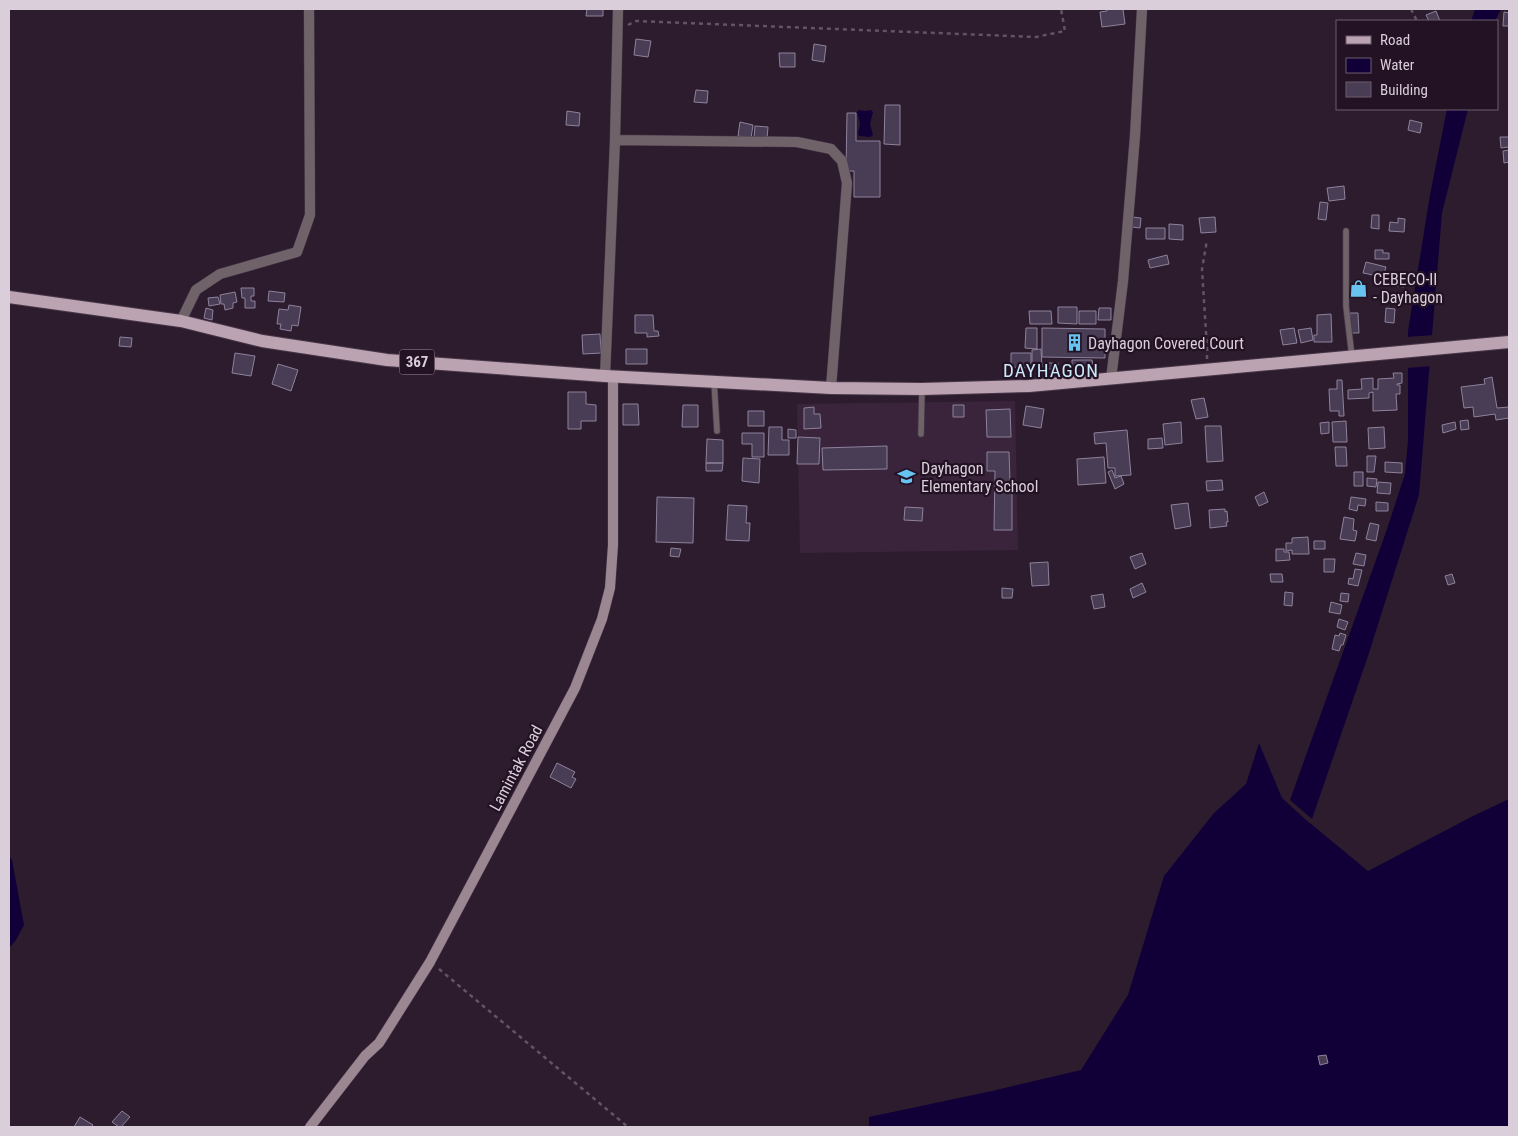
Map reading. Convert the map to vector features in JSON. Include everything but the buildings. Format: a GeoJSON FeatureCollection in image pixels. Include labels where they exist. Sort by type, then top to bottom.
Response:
{"type":"FeatureCollection","features":[{"type":"Feature","properties":{"kind":"main road","name":"367"},"geometry":{"type":"LineString","coordinates":[[9,297],[181,321],[262,341],[387,360],[609,376],[831,388],[922,389],[1029,386],[1509,342]]}},
{"type":"Feature","properties":{"kind":"main road","name":"Lamintak Road"},"geometry":{"type":"LineString","coordinates":[[310,1127],[365,1056],[379,1043],[430,962],[575,688],[602,619],[610,588],[613,546],[609,376]]}},
{"type":"Feature","properties":{"kind":"street"},"geometry":{"type":"LineString","coordinates":[[181,321],[196,290],[220,274],[296,252],[310,214],[309,9]]}},
{"type":"Feature","properties":{"kind":"street"},"geometry":{"type":"LineString","coordinates":[[609,376],[618,9]]}},
{"type":"Feature","properties":{"kind":"street"},"geometry":{"type":"LineString","coordinates":[[1111,379],[1124,271],[1135,136],[1142,9]]}},
{"type":"Feature","properties":{"kind":"street"},"geometry":{"type":"LineString","coordinates":[[615,140],[797,142],[831,149],[842,161],[847,183],[831,388]]}},
{"type":"Feature","properties":{"kind":"lane"},"geometry":{"type":"LineString","coordinates":[[1346,231],[1346,306],[1352,356]]}},
{"type":"Feature","properties":{"kind":"lane"},"geometry":{"type":"LineString","coordinates":[[714,381],[717,431]]}},
{"type":"Feature","properties":{"kind":"lane"},"geometry":{"type":"LineString","coordinates":[[921,434],[922,389]]}},
{"type":"Feature","properties":{"kind":"path"},"geometry":{"type":"LineString","coordinates":[[617,30],[636,21],[1036,37],[1065,31],[1061,9]]}},
{"type":"Feature","properties":{"kind":"path"},"geometry":{"type":"LineString","coordinates":[[1206,370],[1208,348],[1202,269],[1208,240]]}},
{"type":"Feature","properties":{"kind":"path"},"geometry":{"type":"LineString","coordinates":[[430,962],[628,1127]]}},
{"type":"Feature","properties":{"kind":"shaded area","name":"Dayhagon Elementary School"},"geometry":{"type":"Polygon","coordinates":[[[1015,401],[1018,550],[800,553],[797,404],[1015,401]]]}},
{"type":"Feature","properties":{"kind":"water"},"geometry":{"type":"Polygon","coordinates":[[[1475,9],[1501,9],[1496,20],[1471,20],[1475,9]]]}},
{"type":"Feature","properties":{"kind":"water"},"geometry":{"type":"Polygon","coordinates":[[[859,110],[871,110],[873,112],[870,124],[873,135],[870,137],[859,136],[858,134],[860,123],[857,112],[859,110]]]}},
{"type":"Feature","properties":{"kind":"water"},"geometry":{"type":"Polygon","coordinates":[[[1447,110],[1468,110],[1442,213],[1419,495],[1369,653],[1312,819],[1290,800],[1405,474],[1408,440],[1408,331],[1430,195],[1447,110]]]}},
{"type":"Feature","properties":{"kind":"water"},"geometry":{"type":"Polygon","coordinates":[[[1259,743],[1282,798],[1368,871],[1509,799],[1509,1127],[869,1127],[869,1117],[1081,1070],[1128,995],[1164,876],[1214,813],[1246,784],[1259,743]]]}},
{"type":"Feature","properties":{"kind":"water"},"geometry":{"type":"Polygon","coordinates":[[[9,856],[12,860],[24,925],[9,948],[9,856]]]}},
{"type":"Feature","properties":{"kind":"pier"},"geometry":{"type":"Polygon","coordinates":[[[1435,335],[1432,366],[1406,368],[1406,337],[1435,335]]]}},
{"type":"Feature","properties":{"kind":"place","name":"CEBECO-II - Dayhagon"},"geometry":{"type":"Point","coordinates":[1359,288]}},
{"type":"Feature","properties":{"kind":"place","name":"Dayhagon Covered Court"},"geometry":{"type":"Point","coordinates":[1074,343]}},
{"type":"Feature","properties":{"kind":"place","name":"Dayhagon Elementary School"},"geometry":{"type":"Point","coordinates":[907,477]}},
{"type":"Feature","properties":{"kind":"district","name":"DAYHAGON"},"geometry":{"type":"Point","coordinates":[1051,370]}}]}
